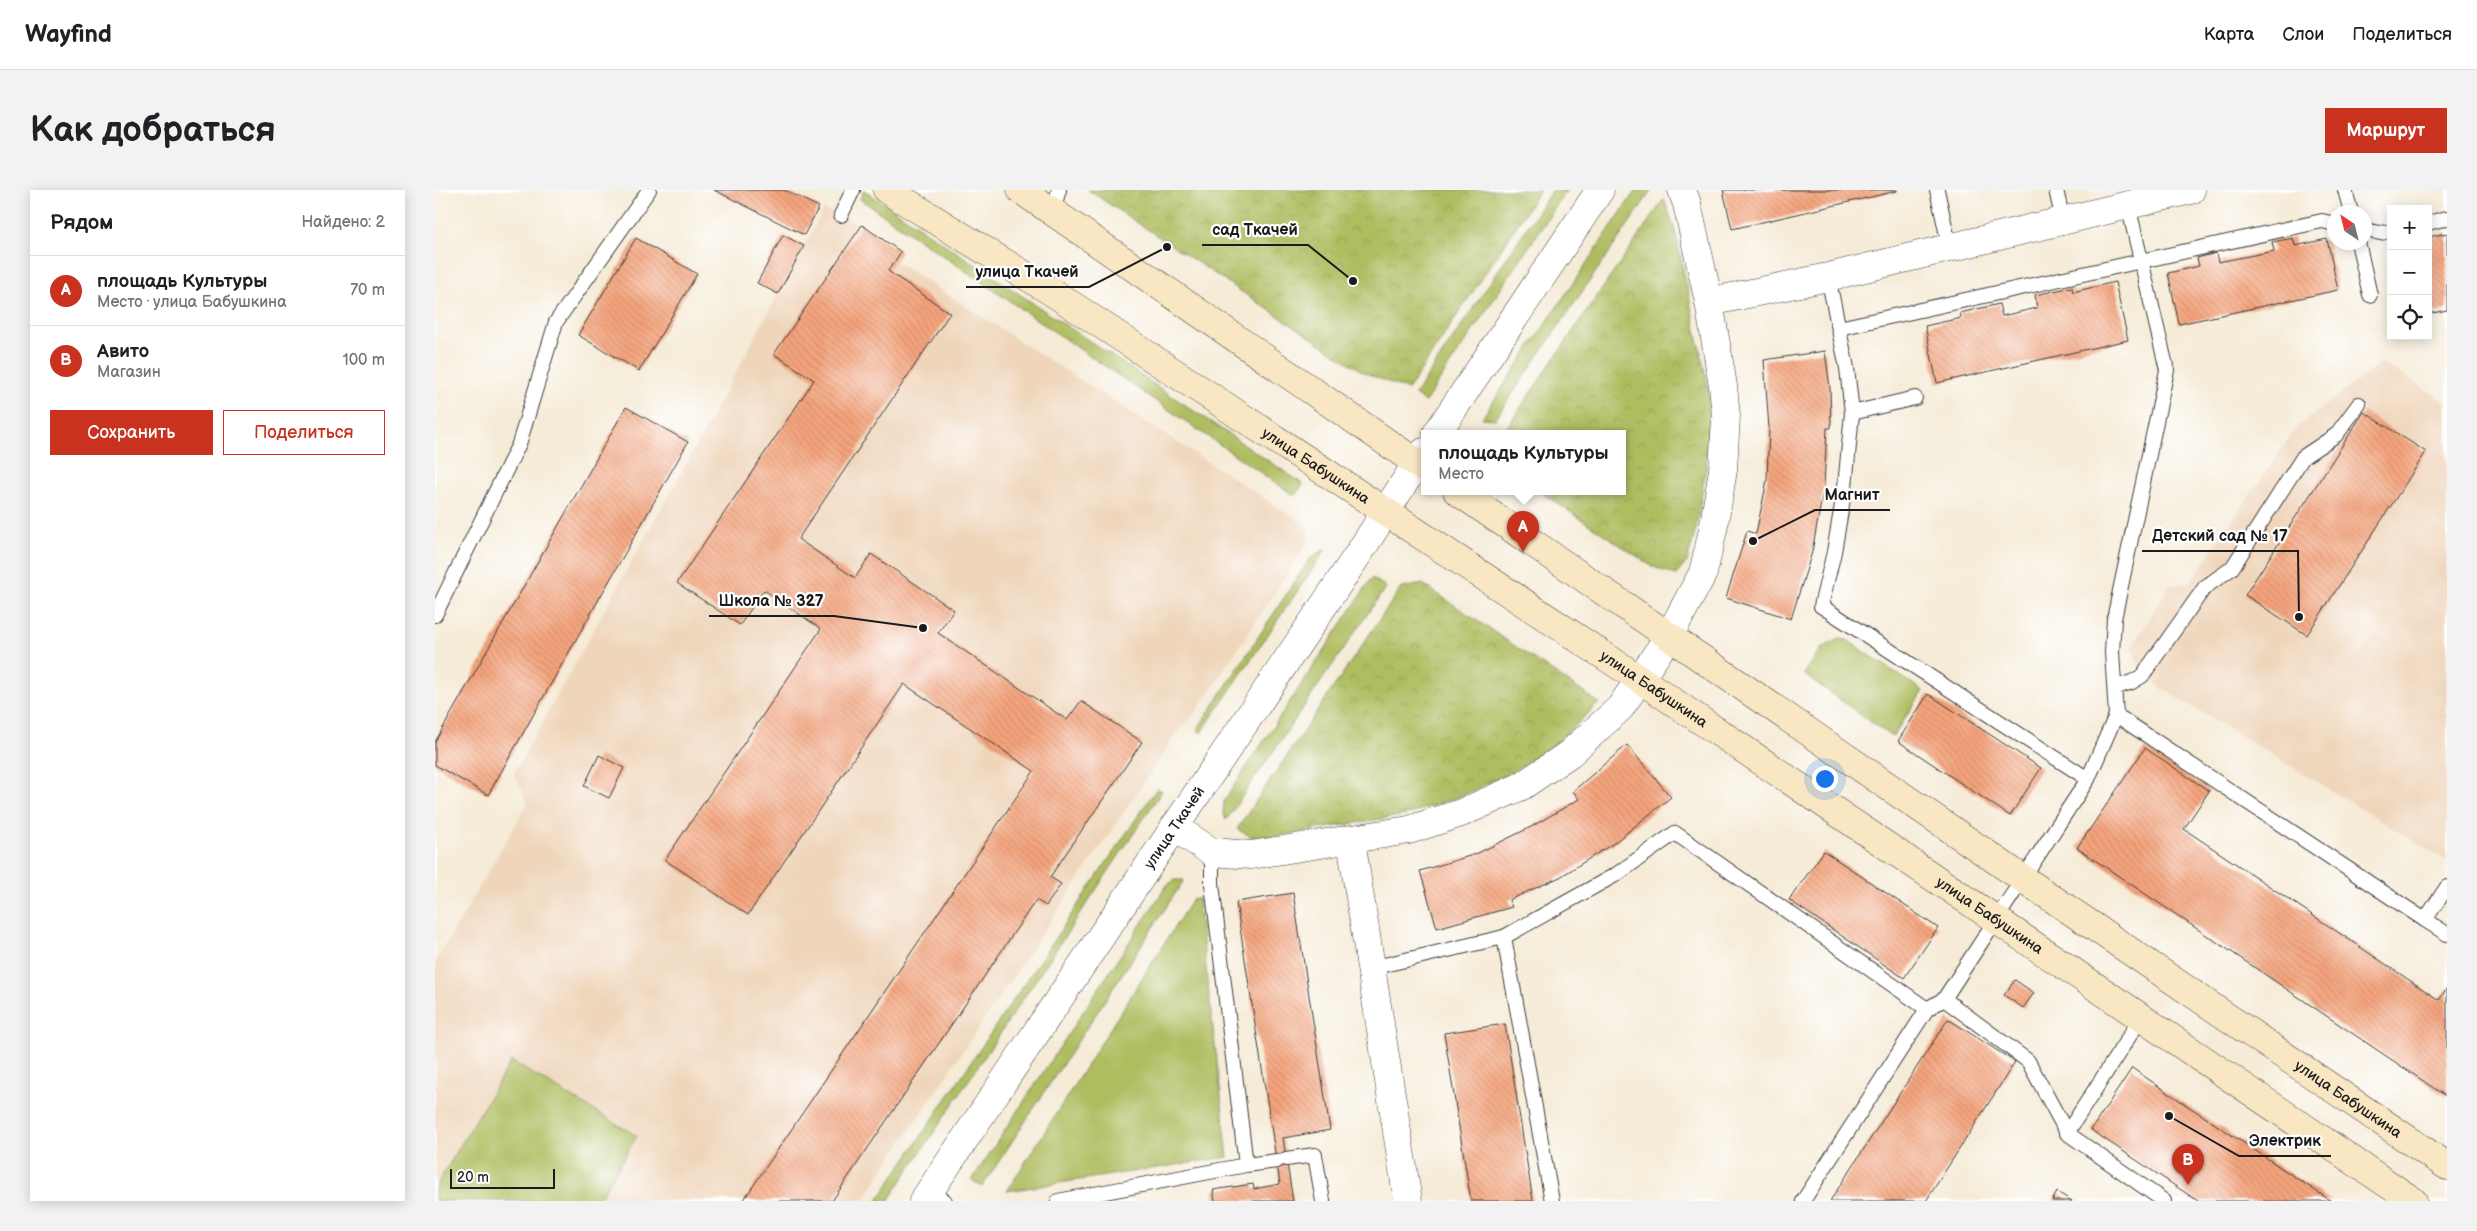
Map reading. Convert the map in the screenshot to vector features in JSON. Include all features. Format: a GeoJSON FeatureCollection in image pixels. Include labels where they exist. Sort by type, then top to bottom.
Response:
{"type":"FeatureCollection","features":[{"type":"Feature","properties":{"kind":"street","name":"улица Бабушкина"},"geometry":{"type":"LineString","coordinates":[[887,190],[1053,292],[1641,680],[2413,1201]]}},
{"type":"Feature","properties":{"kind":"street"},"geometry":{"type":"LineString","coordinates":[[1021,190],[1056,201],[1421,460]]}},
{"type":"Feature","properties":{"kind":"street"},"geometry":{"type":"LineString","coordinates":[[1439,430],[1600,190]]}},
{"type":"Feature","properties":{"kind":"street"},"geometry":{"type":"LineString","coordinates":[[1173,827],[1212,852],[1251,855],[1409,830],[1461,813],[1522,786],[1569,754],[1620,708],[1641,680],[1669,636],[1703,573],[1713,530],[1723,470],[1726,416],[1723,386],[1709,302],[1687,204],[1682,190]]}},
{"type":"Feature","properties":{"kind":"street"},"geometry":{"type":"LineString","coordinates":[[1709,302],[1828,277],[2191,190]]}},
{"type":"Feature","properties":{"kind":"street","name":"улица Ткачей"},"geometry":{"type":"LineString","coordinates":[[933,1198],[1173,827],[1421,462]]}},
{"type":"Feature","properties":{"kind":"street","name":"улица Бабушкина"},"geometry":{"type":"LineString","coordinates":[[1463,495],[2447,1166]]}},
{"type":"Feature","properties":{"kind":"street"},"geometry":{"type":"LineString","coordinates":[[1351,840],[1408,1201]]}},
{"type":"Feature","properties":{"kind":"lane"},"geometry":{"type":"LineString","coordinates":[[435,615],[519,444],[557,322],[649,190]]}},
{"type":"Feature","properties":{"kind":"lane"},"geometry":{"type":"LineString","coordinates":[[841,215],[853,190]]}},
{"type":"Feature","properties":{"kind":"lane"},"geometry":{"type":"LineString","coordinates":[[1937,190],[1949,248]]}},
{"type":"Feature","properties":{"kind":"lane"},"geometry":{"type":"LineString","coordinates":[[2056,190],[2063,221]]}},
{"type":"Feature","properties":{"kind":"lane"},"geometry":{"type":"LineString","coordinates":[[2345,190],[2349,205]]}},
{"type":"Feature","properties":{"kind":"lane"},"geometry":{"type":"LineString","coordinates":[[1803,1201],[1927,1008],[1944,999],[1994,919],[2088,779],[2116,715],[2116,686],[2112,652],[2114,618],[2167,370],[2128,205]]}},
{"type":"Feature","properties":{"kind":"lane"},"geometry":{"type":"LineString","coordinates":[[2432,221],[2447,218]]}},
{"type":"Feature","properties":{"kind":"lane"},"geometry":{"type":"LineString","coordinates":[[1839,328],[2322,220],[2327,222]]}},
{"type":"Feature","properties":{"kind":"lane"},"geometry":{"type":"LineString","coordinates":[[2372,231],[2387,232]]}},
{"type":"Feature","properties":{"kind":"lane"},"geometry":{"type":"LineString","coordinates":[[2360,250],[2370,295]]}},
{"type":"Feature","properties":{"kind":"lane"},"geometry":{"type":"LineString","coordinates":[[1828,277],[1847,368],[1852,413],[1845,487],[1834,552],[1821,606],[2088,779]]}},
{"type":"Feature","properties":{"kind":"lane"},"geometry":{"type":"LineString","coordinates":[[1852,413],[1915,398]]}},
{"type":"Feature","properties":{"kind":"lane"},"geometry":{"type":"LineString","coordinates":[[2116,686],[2132,682],[2142,676],[2205,587],[2232,568],[2303,457],[2336,436],[2359,404]]}},
{"type":"Feature","properties":{"kind":"lane"},"geometry":{"type":"LineString","coordinates":[[2116,715],[2447,934]]}},
{"type":"Feature","properties":{"kind":"lane"},"geometry":{"type":"LineString","coordinates":[[1371,968],[1504,937],[1617,874],[1675,833],[1927,1008]]}},
{"type":"Feature","properties":{"kind":"lane"},"geometry":{"type":"LineString","coordinates":[[1212,852],[1212,884],[1246,1165]]}},
{"type":"Feature","properties":{"kind":"lane"},"geometry":{"type":"LineString","coordinates":[[2425,920],[2447,887]]}},
{"type":"Feature","properties":{"kind":"lane"},"geometry":{"type":"LineString","coordinates":[[1504,937],[1552,1201]]}},
{"type":"Feature","properties":{"kind":"lane"},"geometry":{"type":"LineString","coordinates":[[1944,999],[2028,1061],[2067,1133],[2164,1201]]}},
{"type":"Feature","properties":{"kind":"lane"},"geometry":{"type":"LineString","coordinates":[[2067,1133],[2141,1018]]}},
{"type":"Feature","properties":{"kind":"lane"},"geometry":{"type":"LineString","coordinates":[[1058,1201],[1246,1165],[1315,1155],[1323,1201]]}},
{"type":"Feature","properties":{"kind":"shaded area"},"geometry":{"type":"Polygon","coordinates":[[[824,209],[862,225],[901,252],[895,261],[1309,527],[1308,542],[1194,715],[1180,729],[862,1201],[435,1201],[435,963],[528,803],[514,773],[701,437],[824,209]]]}},
{"type":"Feature","properties":{"kind":"shaded area"},"geometry":{"type":"Polygon","coordinates":[[[2382,362],[2447,403],[2447,861],[2142,676],[2132,648],[2169,586],[2191,581],[2297,427],[2382,362]]]}},
{"type":"Feature","properties":{"kind":"green space"},"geometry":{"type":"Polygon","coordinates":[[[864,190],[1303,484],[1295,496],[860,199],[864,190]]]}},
{"type":"Feature","properties":{"kind":"green space"},"geometry":{"type":"Polygon","coordinates":[[[1088,190],[1540,190],[1408,390],[1363,372],[1088,190]]]}},
{"type":"Feature","properties":{"kind":"green space"},"geometry":{"type":"Polygon","coordinates":[[[1552,190],[1567,190],[1425,402],[1415,395],[1552,190]]]}},
{"type":"Feature","properties":{"kind":"green space"},"geometry":{"type":"Polygon","coordinates":[[[1636,190],[1652,190],[1495,419],[1482,418],[1636,190]]]}},
{"type":"Feature","properties":{"kind":"green space"},"geometry":{"type":"Polygon","coordinates":[[[1664,199],[1675,230],[1710,396],[1706,467],[1696,529],[1687,562],[1676,575],[1653,567],[1545,495],[1626,495],[1626,430],[1505,430],[1664,199]]]}},
{"type":"Feature","properties":{"kind":"green space"},"geometry":{"type":"Polygon","coordinates":[[[1326,549],[1201,733],[1197,730],[1311,557],[1326,549]]]}},
{"type":"Feature","properties":{"kind":"green space"},"geometry":{"type":"Polygon","coordinates":[[[1372,578],[1386,587],[1226,820],[1223,811],[1224,801],[1372,578]]]}},
{"type":"Feature","properties":{"kind":"green space"},"geometry":{"type":"Polygon","coordinates":[[[1423,584],[1599,703],[1560,740],[1512,772],[1456,798],[1406,815],[1256,839],[1237,829],[1401,588],[1423,584]]]}},
{"type":"Feature","properties":{"kind":"green space"},"geometry":{"type":"Polygon","coordinates":[[[1838,639],[1847,640],[1923,691],[1892,737],[1804,674],[1821,649],[1838,639]]]}},
{"type":"Feature","properties":{"kind":"green space"},"geometry":{"type":"Polygon","coordinates":[[[1157,788],[1162,791],[888,1201],[877,1201],[1157,788]]]}},
{"type":"Feature","properties":{"kind":"green space"},"geometry":{"type":"Polygon","coordinates":[[[1175,880],[1184,880],[982,1187],[972,1180],[1167,885],[1175,880]]]}},
{"type":"Feature","properties":{"kind":"green space"},"geometry":{"type":"Polygon","coordinates":[[[1193,898],[1198,899],[1228,1157],[1007,1191],[1193,898]]]}},
{"type":"Feature","properties":{"kind":"green space"},"geometry":{"type":"Polygon","coordinates":[[[511,1061],[637,1136],[598,1201],[435,1201],[435,1188],[511,1061]]]}},
{"type":"Feature","properties":{"kind":"building"},"geometry":{"type":"Polygon","coordinates":[[[714,190],[784,190],[819,207],[804,235],[714,190]]]}},
{"type":"Feature","properties":{"kind":"building"},"geometry":{"type":"Polygon","coordinates":[[[1723,190],[1897,190],[1897,191],[1732,229],[1723,190]]]}},
{"type":"Feature","properties":{"kind":"building"},"geometry":{"type":"Polygon","coordinates":[[[862,225],[901,252],[888,271],[950,313],[798,539],[855,578],[871,554],[954,610],[938,633],[1067,720],[1081,701],[1142,742],[1050,877],[1061,884],[1046,906],[1036,900],[832,1201],[743,1201],[1034,771],[904,684],[748,915],[665,860],[821,629],[764,590],[740,625],[677,583],[814,380],[774,354],[862,225]]]}},
{"type":"Feature","properties":{"kind":"building"},"geometry":{"type":"Polygon","coordinates":[[[2447,233],[2447,310],[2432,313],[2432,250],[2432,236],[2447,233]]]}},
{"type":"Feature","properties":{"kind":"building"},"geometry":{"type":"Polygon","coordinates":[[[783,235],[804,246],[778,294],[757,283],[783,235]]]}},
{"type":"Feature","properties":{"kind":"building"},"geometry":{"type":"Polygon","coordinates":[[[636,238],[697,274],[639,371],[578,335],[636,238]]]}},
{"type":"Feature","properties":{"kind":"building"},"geometry":{"type":"Polygon","coordinates":[[[2293,238],[2295,246],[2327,239],[2327,250],[2329,250],[2338,290],[2179,324],[2168,273],[2199,266],[2197,258],[2216,253],[2218,262],[2274,251],[2272,242],[2293,238]]]}},
{"type":"Feature","properties":{"kind":"building"},"geometry":{"type":"Polygon","coordinates":[[[2115,282],[2128,340],[1937,383],[1925,326],[1961,318],[1960,313],[1999,304],[2002,316],[2037,308],[2035,295],[2072,287],[2073,292],[2115,282]]]}},
{"type":"Feature","properties":{"kind":"building"},"geometry":{"type":"Polygon","coordinates":[[[1825,351],[1830,388],[1831,428],[1827,428],[1824,486],[1812,552],[1791,619],[1726,598],[1747,531],[1756,534],[1767,480],[1769,428],[1764,360],[1825,351]]]}},
{"type":"Feature","properties":{"kind":"building"},"geometry":{"type":"Polygon","coordinates":[[[626,407],[688,442],[488,795],[435,765],[435,742],[626,407]]]}},
{"type":"Feature","properties":{"kind":"building"},"geometry":{"type":"Polygon","coordinates":[[[2364,412],[2426,452],[2307,635],[2245,595],[2364,412]]]}},
{"type":"Feature","properties":{"kind":"building"},"geometry":{"type":"Polygon","coordinates":[[[1928,694],[2041,768],[2010,816],[1898,741],[1928,694]]]}},
{"type":"Feature","properties":{"kind":"building"},"geometry":{"type":"Polygon","coordinates":[[[1627,745],[1671,797],[1614,843],[1560,877],[1509,900],[1512,907],[1437,928],[1420,871],[1476,854],[1531,827],[1579,799],[1573,791],[1627,745]]]}},
{"type":"Feature","properties":{"kind":"building"},"geometry":{"type":"Polygon","coordinates":[[[2145,748],[2209,791],[2184,829],[2439,1000],[2447,988],[2447,1097],[2077,848],[2145,748]]]}},
{"type":"Feature","properties":{"kind":"building"},"geometry":{"type":"Polygon","coordinates":[[[599,755],[624,768],[609,798],[584,786],[599,755]]]}},
{"type":"Feature","properties":{"kind":"building"},"geometry":{"type":"Polygon","coordinates":[[[1824,851],[1938,928],[1904,978],[1789,900],[1824,851]]]}},
{"type":"Feature","properties":{"kind":"building"},"geometry":{"type":"Polygon","coordinates":[[[1293,893],[1330,1130],[1283,1138],[1293,1201],[1215,1201],[1213,1190],[1253,1184],[1254,1189],[1280,1184],[1236,902],[1293,893]]]}},
{"type":"Feature","properties":{"kind":"building"},"geometry":{"type":"Polygon","coordinates":[[[2015,980],[2034,993],[2023,1008],[2004,995],[2015,980]]]}},
{"type":"Feature","properties":{"kind":"building"},"geometry":{"type":"Polygon","coordinates":[[[1948,1019],[2015,1062],[1926,1201],[1830,1201],[1948,1019]]]}},
{"type":"Feature","properties":{"kind":"building"},"geometry":{"type":"Polygon","coordinates":[[[1505,1024],[1533,1201],[1471,1201],[1444,1033],[1505,1024]]]}},
{"type":"Feature","properties":{"kind":"building"},"geometry":{"type":"Polygon","coordinates":[[[2132,1068],[2331,1201],[2198,1201],[2091,1130],[2132,1068]]]}},
{"type":"Feature","properties":{"kind":"building"},"geometry":{"type":"Polygon","coordinates":[[[2057,1192],[2072,1201],[2052,1201],[2057,1192]]]}},
{"type":"Feature","properties":{"kind":"place","name":"улица Ткачей"},"geometry":{"type":"Point","coordinates":[1167,247]}},
{"type":"Feature","properties":{"kind":"place","name":"сад Ткачей"},"geometry":{"type":"Point","coordinates":[1353,281]}},
{"type":"Feature","properties":{"kind":"place","name":"Магнит"},"geometry":{"type":"Point","coordinates":[1753,541]}},
{"type":"Feature","properties":{"kind":"place","name":"площадь Культуры"},"geometry":{"type":"Point","coordinates":[1523,552]}},
{"type":"Feature","properties":{"kind":"place","name":"Детский сад № 17"},"geometry":{"type":"Point","coordinates":[2299,617]}},
{"type":"Feature","properties":{"kind":"place","name":"Школа № 327"},"geometry":{"type":"Point","coordinates":[923,628]}},
{"type":"Feature","properties":{"kind":"place","name":"Электрик"},"geometry":{"type":"Point","coordinates":[2169,1116]}},
{"type":"Feature","properties":{"kind":"place","name":"Авито"},"geometry":{"type":"Point","coordinates":[2188,1185]}}]}
